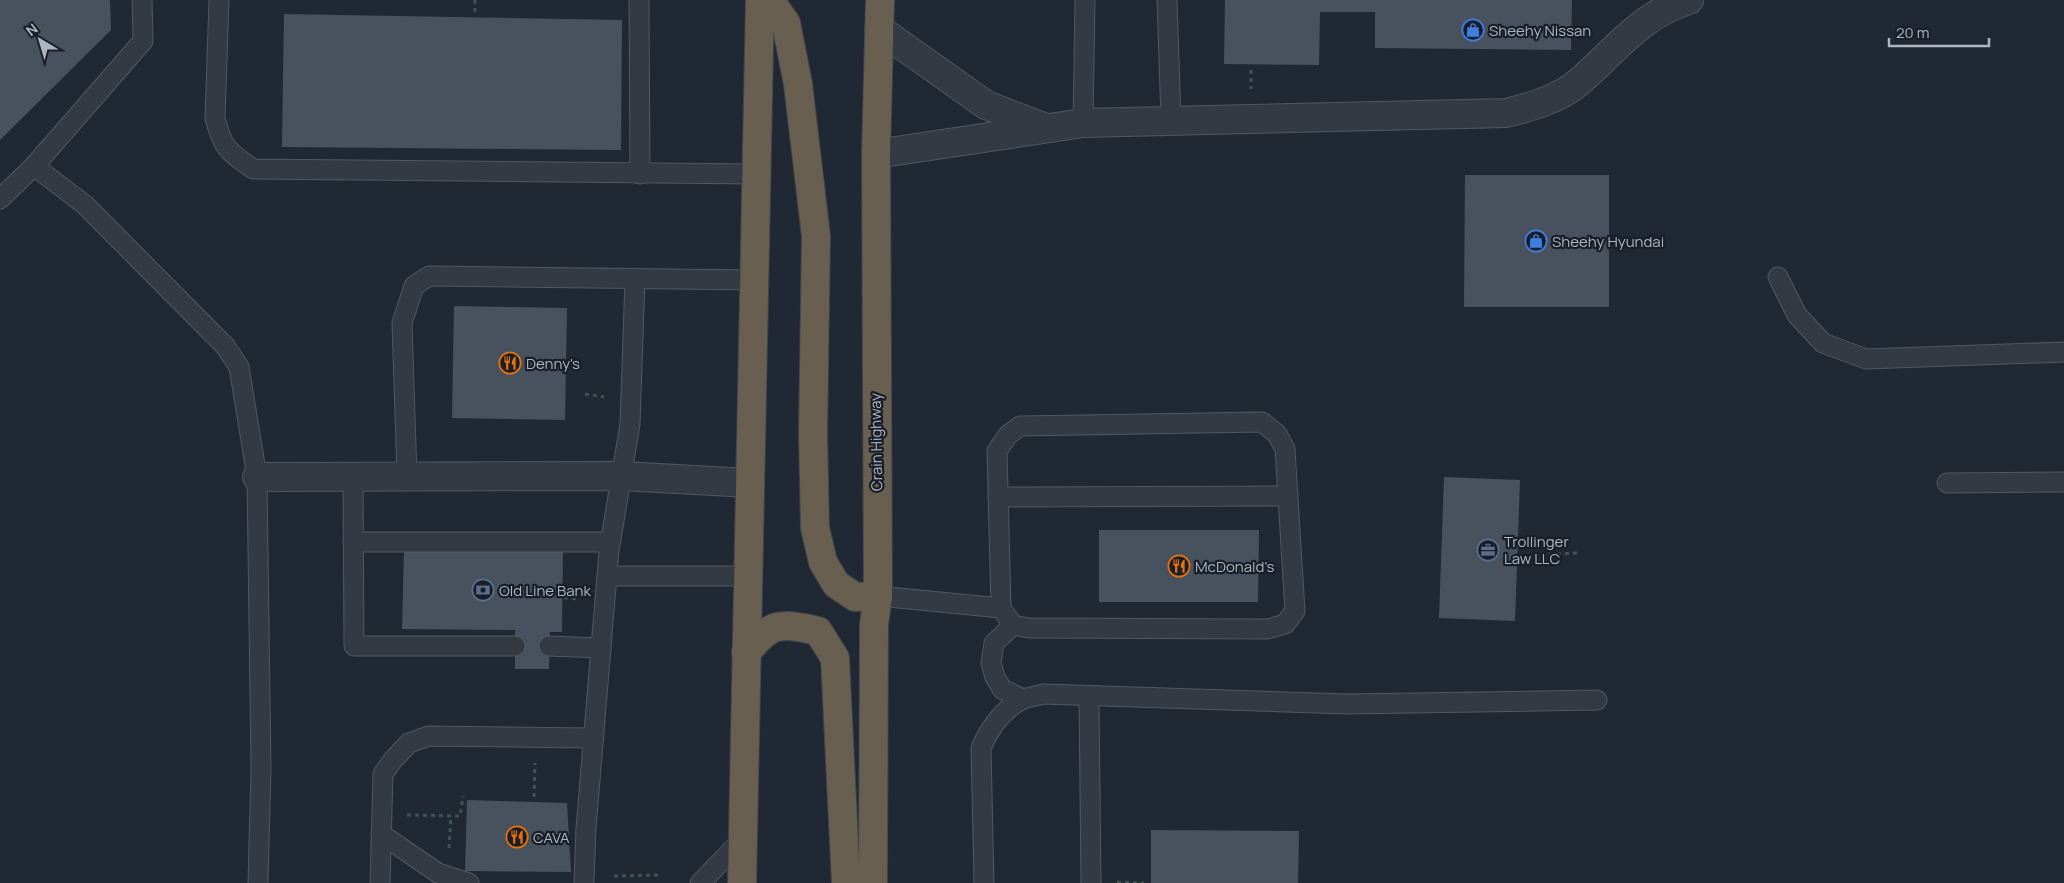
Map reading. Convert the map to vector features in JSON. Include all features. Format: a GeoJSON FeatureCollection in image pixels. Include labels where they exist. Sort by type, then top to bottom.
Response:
{"type":"FeatureCollection","features":[{"type":"Feature","properties":{"kind":"highway"},"geometry":{"type":"LineString","coordinates":[[742,883],[760,0]]}},
{"type":"Feature","properties":{"kind":"highway"},"geometry":{"type":"LineString","coordinates":[[770,0],[786,23],[798,84],[816,236],[813,434],[815,528],[823,562],[836,584],[855,597],[878,596]]}},
{"type":"Feature","properties":{"kind":"highway","name":"Crain Highway"},"geometry":{"type":"LineString","coordinates":[[873,883],[874,624],[878,596],[876,154],[880,0]]}},
{"type":"Feature","properties":{"kind":"highway"},"geometry":{"type":"LineString","coordinates":[[746,652],[767,631],[777,627],[802,628],[818,631],[834,658],[846,883]]}},
{"type":"Feature","properties":{"kind":"street"},"geometry":{"type":"LineString","coordinates":[[876,154],[1083,123],[1506,113],[1540,104],[1578,83],[1639,27],[1668,6],[1689,0]]}},
{"type":"Feature","properties":{"kind":"street"},"geometry":{"type":"LineString","coordinates":[[879,29],[986,105],[1047,129]]}},
{"type":"Feature","properties":{"kind":"street"},"geometry":{"type":"LineString","coordinates":[[257,477],[621,476],[750,483]]}},
{"type":"Feature","properties":{"kind":"lane"},"geometry":{"type":"LineString","coordinates":[[0,199],[34,166],[143,40],[142,0]]}},
{"type":"Feature","properties":{"kind":"lane"},"geometry":{"type":"LineString","coordinates":[[219,0],[215,118],[219,135],[228,152],[253,169],[756,174]]}},
{"type":"Feature","properties":{"kind":"lane"},"geometry":{"type":"LineString","coordinates":[[638,0],[640,174]]}},
{"type":"Feature","properties":{"kind":"lane"},"geometry":{"type":"LineString","coordinates":[[1083,123],[1085,0]]}},
{"type":"Feature","properties":{"kind":"lane"},"geometry":{"type":"LineString","coordinates":[[1167,0],[1172,120]]}},
{"type":"Feature","properties":{"kind":"lane"},"geometry":{"type":"LineString","coordinates":[[34,166],[85,205],[225,346],[240,367],[257,477],[261,769],[258,883]]}},
{"type":"Feature","properties":{"kind":"lane"},"geometry":{"type":"LineString","coordinates":[[407,477],[402,323],[414,286],[429,276],[754,280]]}},
{"type":"Feature","properties":{"kind":"lane"},"geometry":{"type":"LineString","coordinates":[[1778,277],[1797,315],[1823,343],[1866,359],[2064,352]]}},
{"type":"Feature","properties":{"kind":"lane"},"geometry":{"type":"LineString","coordinates":[[584,883],[610,542],[630,424],[635,279]]}},
{"type":"Feature","properties":{"kind":"lane"},"geometry":{"type":"LineString","coordinates":[[1262,422],[1277,434],[1285,450],[1296,611],[1284,624],[1268,629],[1028,628],[1014,625],[1001,608],[998,497],[997,451],[1008,435],[1020,426],[1262,422]]}},
{"type":"Feature","properties":{"kind":"lane"},"geometry":{"type":"LineString","coordinates":[[352,477],[354,646],[515,646]]}},
{"type":"Feature","properties":{"kind":"lane"},"geometry":{"type":"LineString","coordinates":[[1947,483],[2064,482]]}},
{"type":"Feature","properties":{"kind":"lane"},"geometry":{"type":"LineString","coordinates":[[998,497],[1288,496]]}},
{"type":"Feature","properties":{"kind":"lane"},"geometry":{"type":"LineString","coordinates":[[354,542],[610,542]]}},
{"type":"Feature","properties":{"kind":"lane"},"geometry":{"type":"LineString","coordinates":[[607,576],[748,576]]}},
{"type":"Feature","properties":{"kind":"lane"},"geometry":{"type":"LineString","coordinates":[[878,596],[1001,608]]}},
{"type":"Feature","properties":{"kind":"lane"},"geometry":{"type":"LineString","coordinates":[[1014,625],[994,643],[991,663],[995,677],[1002,689],[1023,699]]}},
{"type":"Feature","properties":{"kind":"lane"},"geometry":{"type":"LineString","coordinates":[[549,646],[601,648]]}},
{"type":"Feature","properties":{"kind":"lane"},"geometry":{"type":"LineString","coordinates":[[984,883],[982,748],[988,732],[1000,717],[1023,699],[1043,694],[1348,704],[1597,700]]}},
{"type":"Feature","properties":{"kind":"lane"},"geometry":{"type":"LineString","coordinates":[[1090,696],[1091,883]]}},
{"type":"Feature","properties":{"kind":"lane"},"geometry":{"type":"LineString","coordinates":[[380,883],[383,774],[409,743],[429,736],[594,738]]}},
{"type":"Feature","properties":{"kind":"lane"},"geometry":{"type":"LineString","coordinates":[[381,834],[438,873],[469,883]]}},
{"type":"Feature","properties":{"kind":"lane"},"geometry":{"type":"LineString","coordinates":[[700,883],[743,839]]}},
{"type":"Feature","properties":{"kind":"path"},"geometry":{"type":"LineString","coordinates":[[475,0],[475,12]]}},
{"type":"Feature","properties":{"kind":"path"},"geometry":{"type":"LineString","coordinates":[[1533,555],[1579,553]]}},
{"type":"Feature","properties":{"kind":"path"},"geometry":{"type":"LineString","coordinates":[[534,797],[535,737]]}},
{"type":"Feature","properties":{"kind":"path"},"geometry":{"type":"LineString","coordinates":[[382,814],[460,816],[463,796]]}},
{"type":"Feature","properties":{"kind":"path"},"geometry":{"type":"LineString","coordinates":[[614,876],[658,875]]}},
{"type":"Feature","properties":{"kind":"building"},"geometry":{"type":"Polygon","coordinates":[[[0,0],[110,0],[111,30],[0,140],[0,0]]]}},
{"type":"Feature","properties":{"kind":"building","name":"Sheehy Nissan"},"geometry":{"type":"Polygon","coordinates":[[[1225,0],[1572,0],[1571,50],[1375,48],[1375,12],[1320,12],[1319,65],[1224,64],[1225,0]]]}},
{"type":"Feature","properties":{"kind":"building"},"geometry":{"type":"Polygon","coordinates":[[[284,14],[622,20],[621,150],[282,147],[284,14]]]}},
{"type":"Feature","properties":{"kind":"building","name":"Sheehy Hyundai"},"geometry":{"type":"Polygon","coordinates":[[[1465,175],[1609,175],[1609,307],[1464,307],[1465,175]]]}},
{"type":"Feature","properties":{"kind":"building","name":"Denny's"},"geometry":{"type":"Polygon","coordinates":[[[454,306],[567,308],[565,420],[452,418],[454,306]]]}},
{"type":"Feature","properties":{"kind":"building"},"geometry":{"type":"Polygon","coordinates":[[[1444,477],[1520,480],[1515,621],[1439,618],[1444,477]]]}},
{"type":"Feature","properties":{"kind":"building","name":"McDonald's"},"geometry":{"type":"Polygon","coordinates":[[[1099,530],[1259,530],[1258,602],[1099,602],[1099,530]]]}},
{"type":"Feature","properties":{"kind":"building","name":"Old Line Bank"},"geometry":{"type":"Polygon","coordinates":[[[404,549],[563,551],[562,632],[550,632],[549,669],[515,669],[515,630],[402,629],[404,549]]]}},
{"type":"Feature","properties":{"kind":"building","name":"CAVA"},"geometry":{"type":"Polygon","coordinates":[[[467,800],[567,803],[571,872],[465,871],[467,800]]]}},
{"type":"Feature","properties":{"kind":"building"},"geometry":{"type":"Polygon","coordinates":[[[1151,830],[1299,831],[1298,883],[1151,883],[1151,830]]]}},
{"type":"Feature","properties":{"kind":"place","name":"Sheehy Nissan"},"geometry":{"type":"Point","coordinates":[1473,30]}},
{"type":"Feature","properties":{"kind":"place","name":"Sheehy Hyundai"},"geometry":{"type":"Point","coordinates":[1536,241]}},
{"type":"Feature","properties":{"kind":"place","name":"Denny's"},"geometry":{"type":"Point","coordinates":[510,363]}},
{"type":"Feature","properties":{"kind":"place","name":"Trollinger Law LLC"},"geometry":{"type":"Point","coordinates":[1488,550]}},
{"type":"Feature","properties":{"kind":"place","name":"McDonald's"},"geometry":{"type":"Point","coordinates":[1179,566]}},
{"type":"Feature","properties":{"kind":"place","name":"Old Line Bank"},"geometry":{"type":"Point","coordinates":[483,590]}},
{"type":"Feature","properties":{"kind":"place","name":"CAVA"},"geometry":{"type":"Point","coordinates":[517,837]}}]}
